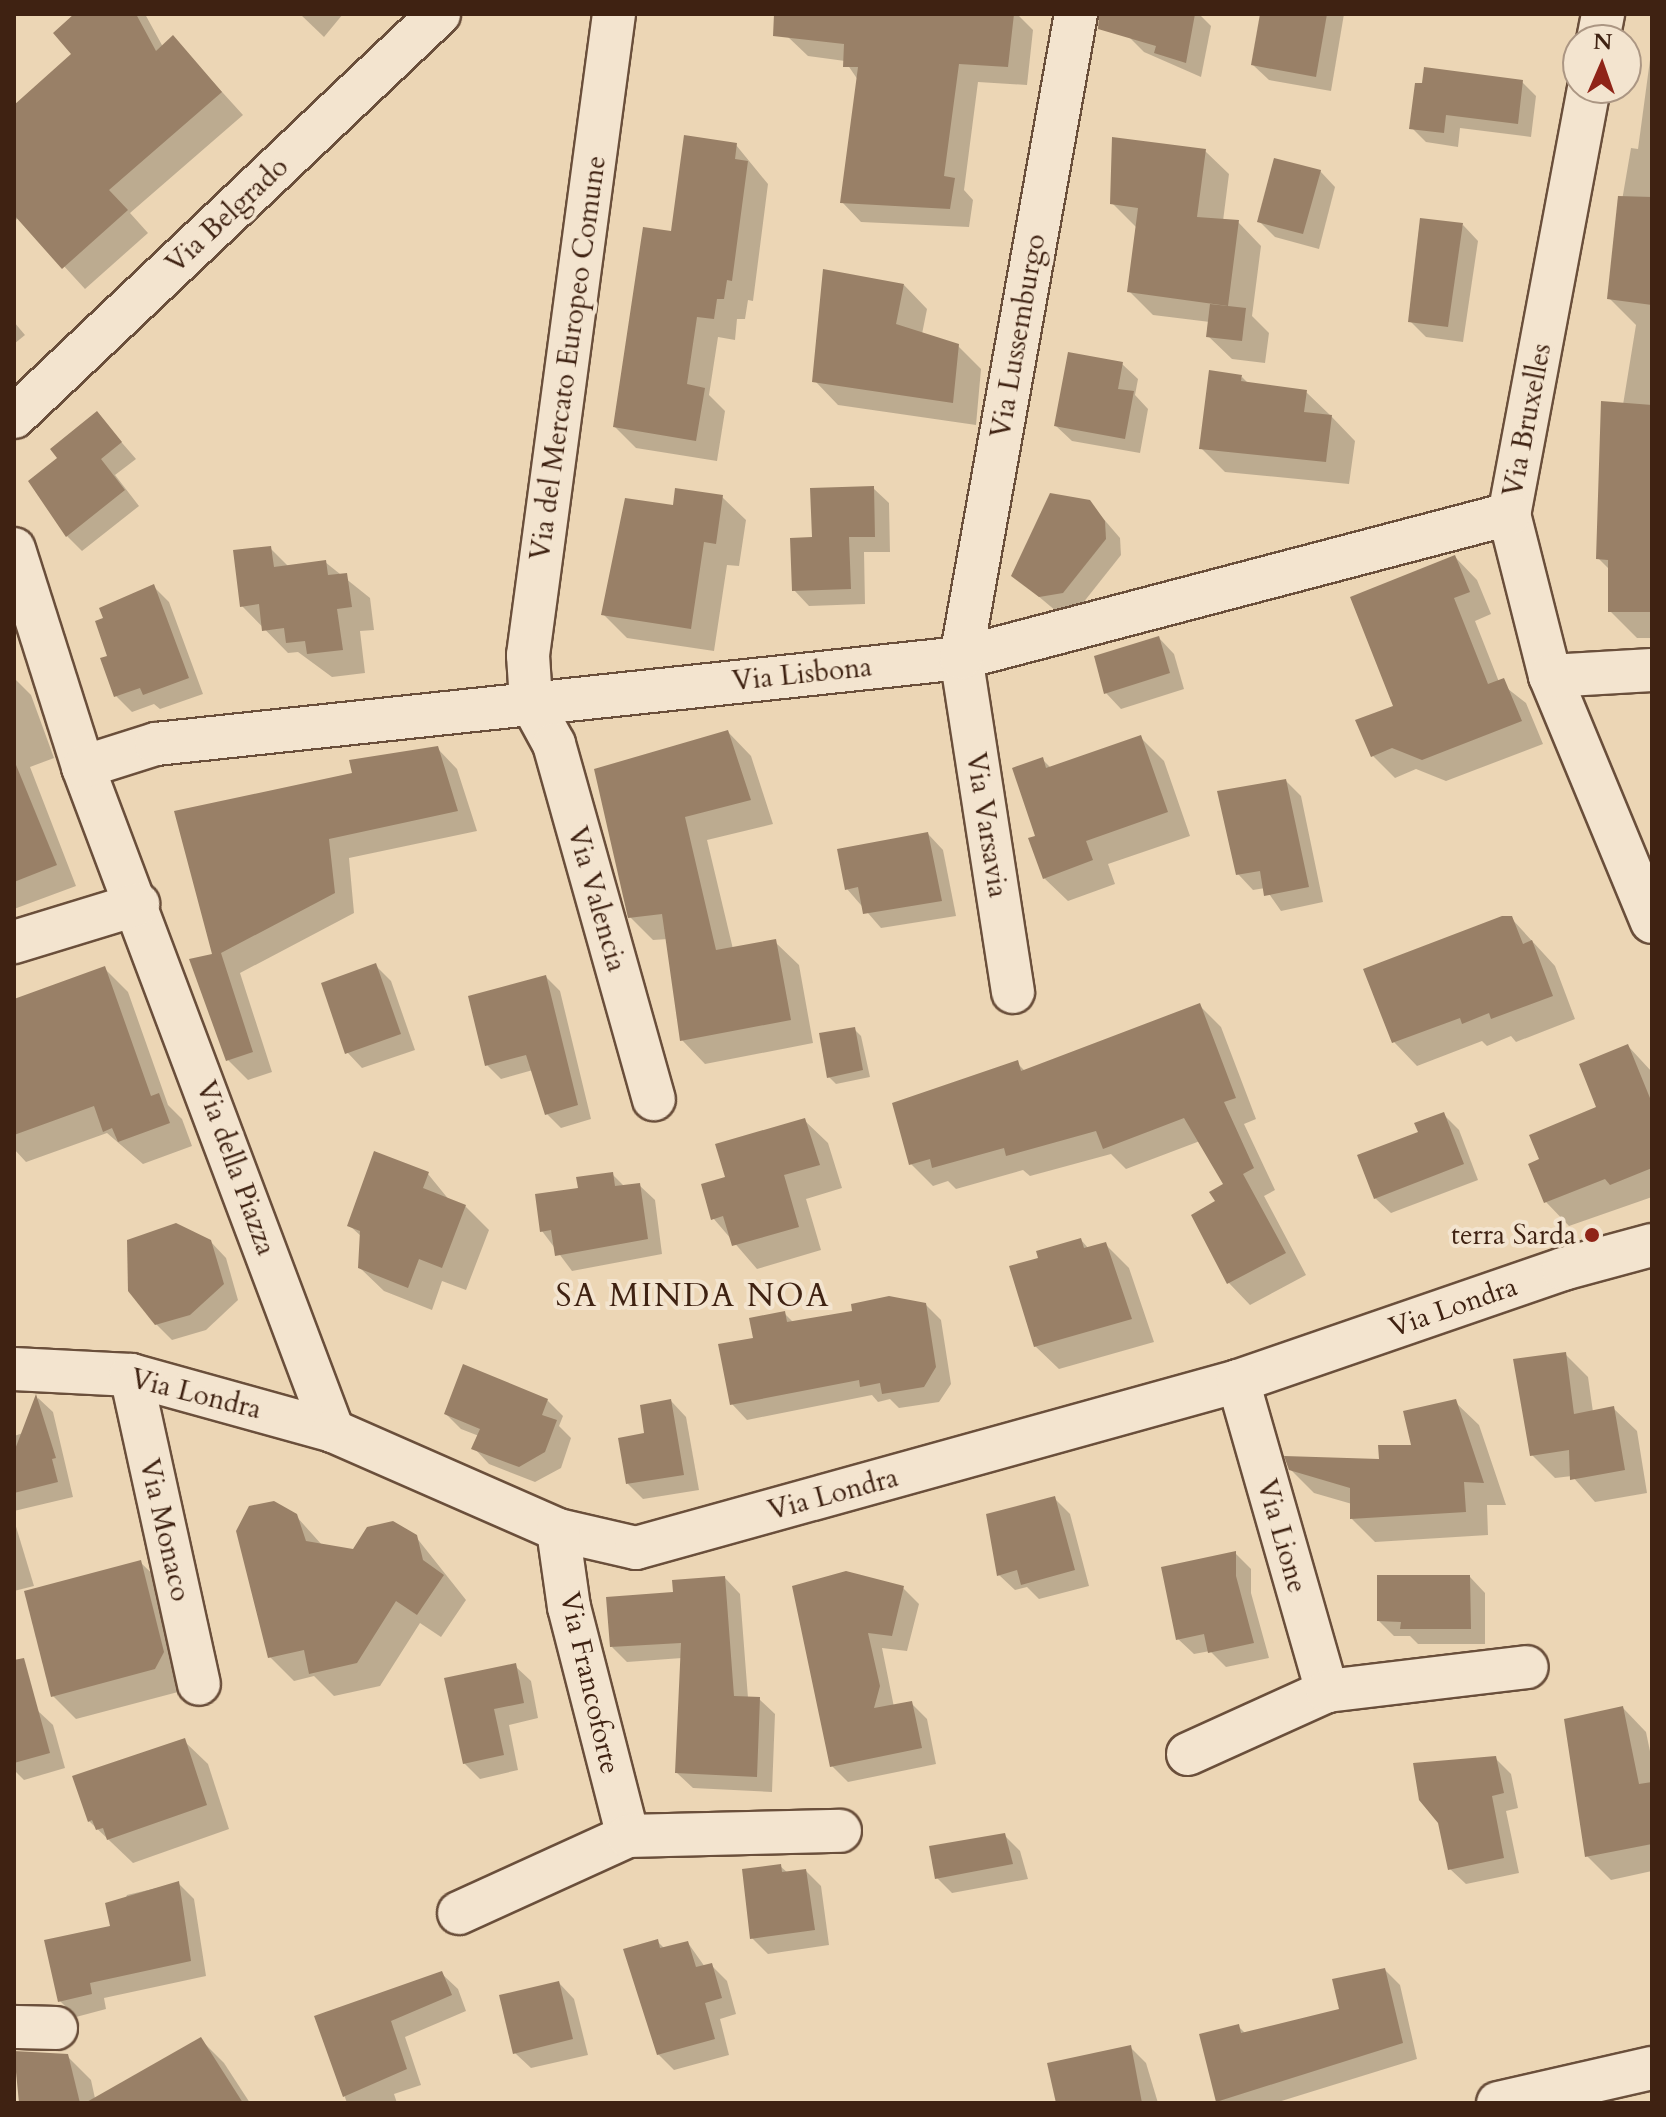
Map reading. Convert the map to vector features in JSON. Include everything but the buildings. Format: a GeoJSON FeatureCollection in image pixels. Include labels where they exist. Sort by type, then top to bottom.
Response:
{"type":"FeatureCollection","features":[{"type":"Feature","properties":{"kind":"street","name":"Via Belgrado"},"geometry":{"type":"LineString","coordinates":[[14,417],[439,14]]}},
{"type":"Feature","properties":{"kind":"street","name":"Via del Mercato Europeo Comune"},"geometry":{"type":"LineString","coordinates":[[531,702],[528,655],[614,14]]}},
{"type":"Feature","properties":{"kind":"street","name":"Via Lussemburgo"},"geometry":{"type":"LineString","coordinates":[[961,658],[1076,14]]}},
{"type":"Feature","properties":{"kind":"street","name":"Via Bruxelles"},"geometry":{"type":"LineString","coordinates":[[1586,104],[1509,514],[1550,676],[1652,922]]}},
{"type":"Feature","properties":{"kind":"street","name":"Via Lisbona"},"geometry":{"type":"LineString","coordinates":[[83,767],[156,744],[961,658],[1509,514]]}},
{"type":"Feature","properties":{"kind":"street","name":"Via della Piazza"},"geometry":{"type":"LineString","coordinates":[[14,549],[83,767],[138,904],[333,1431]]}},
{"type":"Feature","properties":{"kind":"street","name":"Via Varsavia"},"geometry":{"type":"LineString","coordinates":[[961,658],[1013,992]]}},
{"type":"Feature","properties":{"kind":"street"},"geometry":{"type":"LineString","coordinates":[[1550,676],[1652,670]]}},
{"type":"Feature","properties":{"kind":"street","name":"Via Valencia"},"geometry":{"type":"LineString","coordinates":[[531,702],[554,744],[654,1099]]}},
{"type":"Feature","properties":{"kind":"street"},"geometry":{"type":"LineString","coordinates":[[14,942],[138,904]]}},
{"type":"Feature","properties":{"kind":"street","name":"Via Londra"},"geometry":{"type":"LineString","coordinates":[[14,1369],[131,1375],[333,1431],[558,1530],[636,1548],[1238,1381],[1563,1269],[1652,1245]]}},
{"type":"Feature","properties":{"kind":"street","name":"Via Monaco"},"geometry":{"type":"LineString","coordinates":[[131,1375],[199,1684]]}},
{"type":"Feature","properties":{"kind":"street","name":"Via Lione"},"geometry":{"type":"LineString","coordinates":[[1238,1381],[1327,1691]]}},
{"type":"Feature","properties":{"kind":"street","name":"Via Francoforte"},"geometry":{"type":"LineString","coordinates":[[558,1530],[569,1607],[628,1836]]}},
{"type":"Feature","properties":{"kind":"street"},"geometry":{"type":"LineString","coordinates":[[1188,1754],[1327,1691],[1527,1667]]}},
{"type":"Feature","properties":{"kind":"street"},"geometry":{"type":"LineString","coordinates":[[459,1913],[628,1836],[840,1831]]}},
{"type":"Feature","properties":{"kind":"street"},"geometry":{"type":"LineString","coordinates":[[14,2027],[56,2028]]}},
{"type":"Feature","properties":{"kind":"street"},"geometry":{"type":"LineString","coordinates":[[1498,2103],[1652,2068]]}},
{"type":"Feature","properties":{"kind":"place","name":"terra Sarda"},"geometry":{"type":"Point","coordinates":[1592,1235]}},
{"type":"Feature","properties":{"kind":"district","name":"SA MINDA NOA"},"geometry":{"type":"Point","coordinates":[693,1296]}}]}
